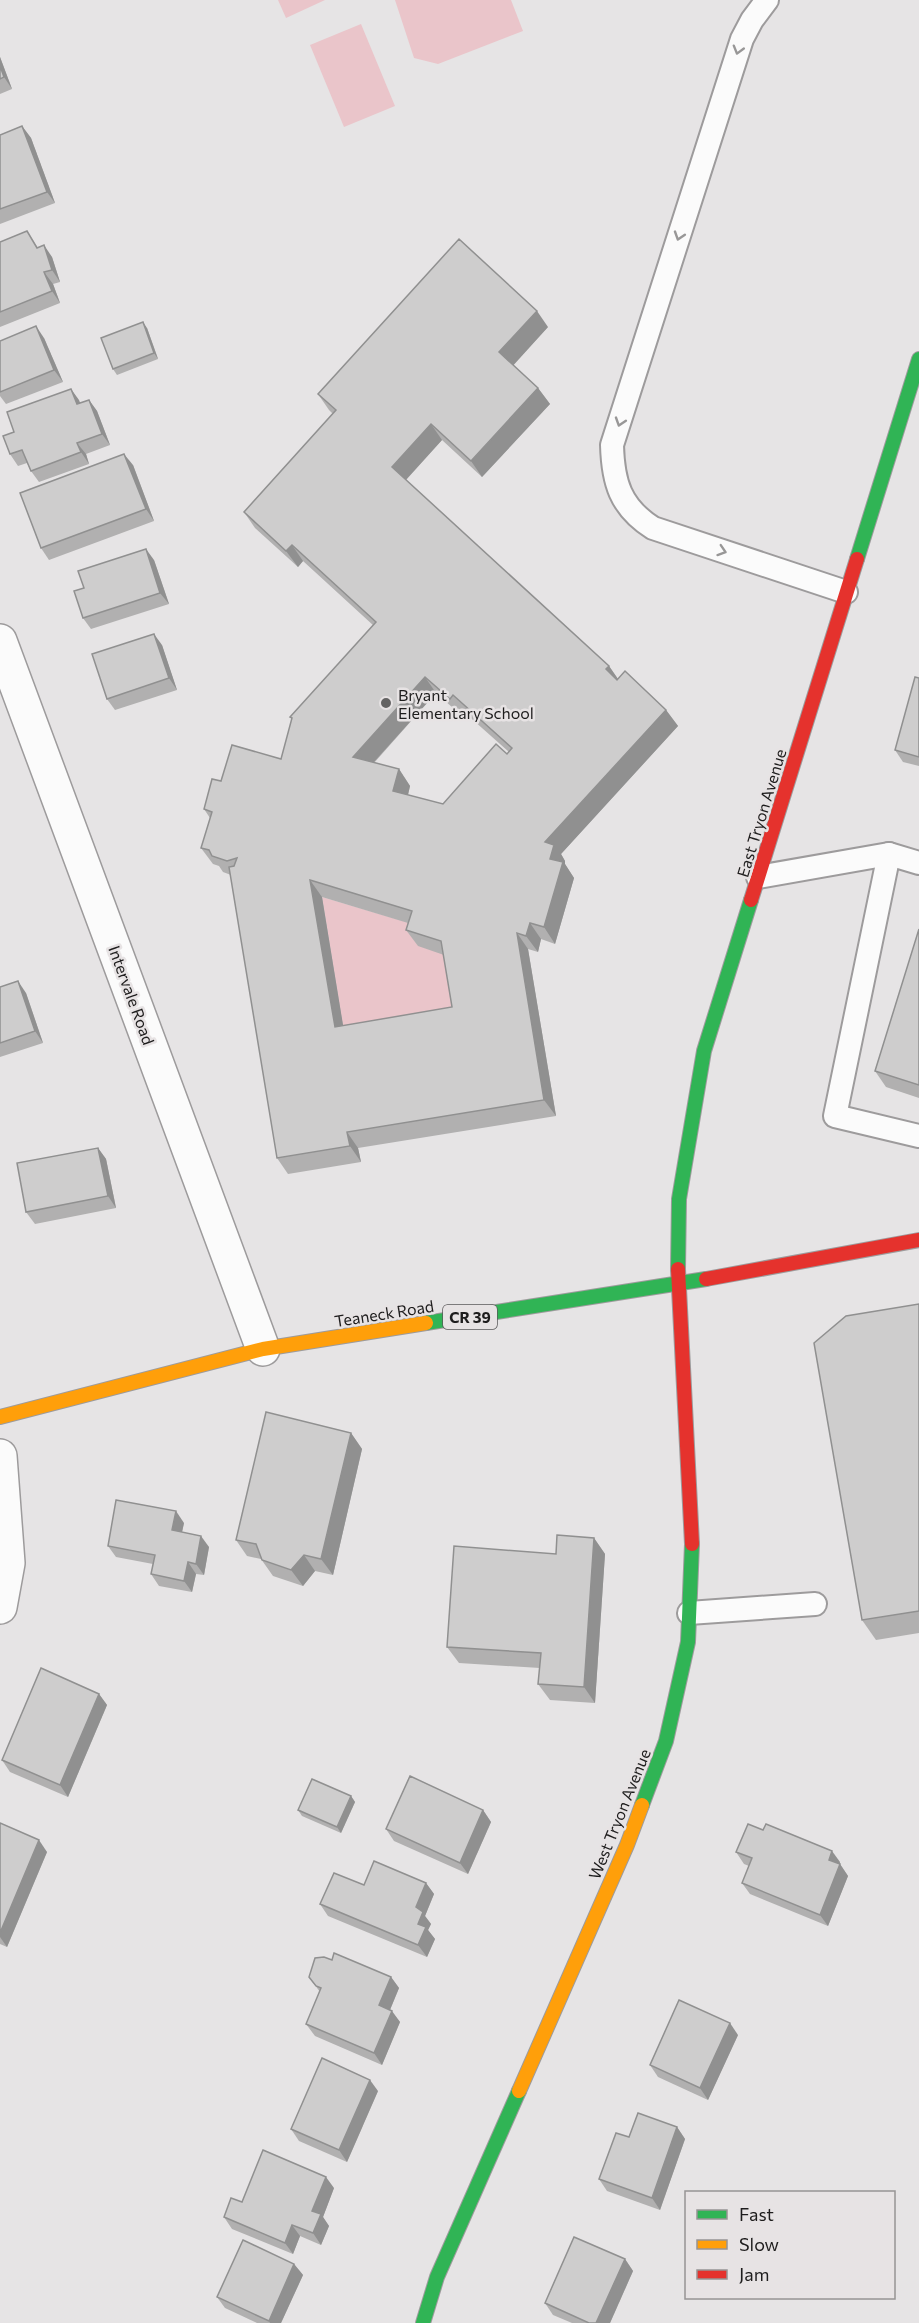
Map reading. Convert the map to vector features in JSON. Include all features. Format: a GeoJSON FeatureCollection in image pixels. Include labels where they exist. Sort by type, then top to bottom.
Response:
{"type":"FeatureCollection","features":[{"type":"Feature","properties":{"kind":"street","name":"East Tryon Avenue"},"geometry":{"type":"LineString","coordinates":[[678,1284],[679,1199],[704,1051],[919,359]]}},
{"type":"Feature","properties":{"kind":"street","name":"Intervale Road"},"geometry":{"type":"LineString","coordinates":[[0,641],[263,1349]]}},
{"type":"Feature","properties":{"kind":"street","name":"Teaneck Road"},"geometry":{"type":"LineString","coordinates":[[0,1417],[263,1349],[678,1284],[919,1240]]}},
{"type":"Feature","properties":{"kind":"street","name":"West Tryon Avenue"},"geometry":{"type":"LineString","coordinates":[[423,2323],[437,2277],[627,1845],[666,1741],[688,1642],[693,1531],[678,1284]]}},
{"type":"Feature","properties":{"kind":"street"},"geometry":{"type":"LineString","coordinates":[[0,1456],[8,1563],[0,1607]]}},
{"type":"Feature","properties":{"kind":"lane"},"geometry":{"type":"LineString","coordinates":[[767,0],[752,20],[742,39],[612,446],[615,481],[629,508],[638,518],[653,528],[846,592]]}},
{"type":"Feature","properties":{"kind":"lane"},"geometry":{"type":"LineString","coordinates":[[889,854],[835,1116],[919,1136]]}},
{"type":"Feature","properties":{"kind":"lane"},"geometry":{"type":"LineString","coordinates":[[758,877],[889,854],[919,863]]}},
{"type":"Feature","properties":{"kind":"lane"},"geometry":{"type":"LineString","coordinates":[[689,1613],[815,1604]]}},
{"type":"Feature","properties":{"kind":"shaded area"},"geometry":{"type":"Polygon","coordinates":[[[278,0],[325,0],[286,18],[278,0]]]}},
{"type":"Feature","properties":{"kind":"shaded area"},"geometry":{"type":"Polygon","coordinates":[[[395,0],[511,0],[523,31],[438,64],[414,58],[395,0]]]}},
{"type":"Feature","properties":{"kind":"shaded area"},"geometry":{"type":"Polygon","coordinates":[[[361,24],[395,106],[344,127],[310,45],[361,24]]]}},
{"type":"Feature","properties":{"kind":"shaded area"},"geometry":{"type":"Polygon","coordinates":[[[322,897],[423,927],[453,957],[461,1008],[343,1027],[322,897]]]}},
{"type":"Feature","properties":{"kind":"building"},"geometry":{"type":"Polygon","coordinates":[[[0,66],[4,77],[0,79],[0,66]]]}},
{"type":"Feature","properties":{"kind":"building"},"geometry":{"type":"Polygon","coordinates":[[[22,126],[47,192],[0,209],[0,135],[22,126]]]}},
{"type":"Feature","properties":{"kind":"building"},"geometry":{"type":"Polygon","coordinates":[[[27,231],[37,248],[44,245],[52,270],[44,272],[52,291],[0,312],[0,242],[27,231]]]}},
{"type":"Feature","properties":{"kind":"building"},"geometry":{"type":"Polygon","coordinates":[[[459,239],[537,311],[499,352],[538,388],[471,461],[431,424],[392,467],[609,666],[606,669],[617,680],[625,671],[666,710],[545,842],[554,845],[550,859],[563,862],[544,927],[530,923],[526,936],[517,933],[544,1100],[347,1132],[350,1146],[277,1158],[229,867],[234,866],[237,858],[227,861],[212,856],[209,850],[201,848],[212,812],[204,809],[212,779],[221,781],[232,745],[281,759],[292,718],[290,717],[376,622],[292,545],[286,551],[244,512],[336,410],[318,394],[459,239]],[[425,677],[353,757],[399,769],[393,791],[443,804],[496,744],[507,754],[512,748],[453,695],[450,699],[425,677]],[[310,880],[335,1027],[452,1007],[441,941],[406,930],[412,911],[310,880]]]}},
{"type":"Feature","properties":{"kind":"building"},"geometry":{"type":"Polygon","coordinates":[[[143,322],[154,353],[113,369],[101,338],[143,322]]]}},
{"type":"Feature","properties":{"kind":"building"},"geometry":{"type":"Polygon","coordinates":[[[36,326],[54,370],[0,392],[0,341],[36,326]]]}},
{"type":"Feature","properties":{"kind":"building"},"geometry":{"type":"Polygon","coordinates":[[[71,389],[77,404],[89,400],[102,434],[77,443],[81,452],[31,471],[22,450],[10,454],[3,436],[14,432],[7,412],[71,389]]]}},
{"type":"Feature","properties":{"kind":"building"},"geometry":{"type":"Polygon","coordinates":[[[124,454],[146,509],[41,548],[20,493],[124,454]]]}},
{"type":"Feature","properties":{"kind":"building"},"geometry":{"type":"Polygon","coordinates":[[[146,549],[160,593],[83,618],[74,591],[84,588],[78,571],[146,549]]]}},
{"type":"Feature","properties":{"kind":"building"},"geometry":{"type":"Polygon","coordinates":[[[154,634],[169,678],[107,699],[92,654],[154,634]]]}},
{"type":"Feature","properties":{"kind":"building"},"geometry":{"type":"Polygon","coordinates":[[[915,677],[919,678],[919,757],[895,750],[915,677]]]}},
{"type":"Feature","properties":{"kind":"building"},"geometry":{"type":"Polygon","coordinates":[[[919,929],[919,1085],[875,1071],[919,929]]]}},
{"type":"Feature","properties":{"kind":"building"},"geometry":{"type":"Polygon","coordinates":[[[18,981],[35,1031],[0,1043],[0,987],[18,981]]]}},
{"type":"Feature","properties":{"kind":"building"},"geometry":{"type":"Polygon","coordinates":[[[98,1148],[108,1196],[26,1212],[17,1163],[98,1148]]]}},
{"type":"Feature","properties":{"kind":"building"},"geometry":{"type":"Polygon","coordinates":[[[919,1304],[919,1611],[862,1620],[814,1343],[846,1316],[919,1304]]]}},
{"type":"Feature","properties":{"kind":"building"},"geometry":{"type":"Polygon","coordinates":[[[266,1412],[351,1433],[321,1559],[304,1555],[291,1570],[262,1560],[256,1544],[236,1540],[266,1412]]]}},
{"type":"Feature","properties":{"kind":"building"},"geometry":{"type":"Polygon","coordinates":[[[116,1500],[176,1511],[172,1530],[201,1536],[196,1564],[188,1562],[184,1581],[151,1574],[155,1555],[108,1546],[116,1500]]]}},
{"type":"Feature","properties":{"kind":"building"},"geometry":{"type":"Polygon","coordinates":[[[557,1535],[594,1538],[584,1687],[538,1684],[541,1653],[447,1647],[454,1546],[556,1554],[557,1535]]]}},
{"type":"Feature","properties":{"kind":"building"},"geometry":{"type":"Polygon","coordinates":[[[41,1668],[99,1694],[60,1785],[2,1760],[41,1668]]]}},
{"type":"Feature","properties":{"kind":"building"},"geometry":{"type":"Polygon","coordinates":[[[410,1776],[483,1810],[460,1863],[386,1829],[410,1776]]]}},
{"type":"Feature","properties":{"kind":"building"},"geometry":{"type":"Polygon","coordinates":[[[312,1779],[351,1796],[337,1827],[298,1810],[312,1779]]]}},
{"type":"Feature","properties":{"kind":"building"},"geometry":{"type":"Polygon","coordinates":[[[0,1823],[39,1840],[0,1933],[0,1823]]]}},
{"type":"Feature","properties":{"kind":"building"},"geometry":{"type":"Polygon","coordinates":[[[748,1824],[763,1830],[766,1824],[832,1851],[829,1860],[840,1864],[820,1915],[742,1883],[752,1858],[736,1852],[748,1824]]]}},
{"type":"Feature","properties":{"kind":"building"},"geometry":{"type":"Polygon","coordinates":[[[374,1861],[426,1883],[416,1907],[423,1912],[418,1924],[426,1927],[418,1945],[320,1904],[334,1873],[364,1885],[374,1861]]]}},
{"type":"Feature","properties":{"kind":"building"},"geometry":{"type":"Polygon","coordinates":[[[334,1953],[391,1977],[379,2005],[392,2011],[374,2053],[306,2024],[321,1988],[316,1986],[309,1977],[315,1958],[324,1957],[332,1960],[334,1953]]]}},
{"type":"Feature","properties":{"kind":"building"},"geometry":{"type":"Polygon","coordinates":[[[679,2000],[730,2023],[700,2088],[650,2065],[679,2000]]]}},
{"type":"Feature","properties":{"kind":"building"},"geometry":{"type":"Polygon","coordinates":[[[322,2058],[370,2080],[339,2150],[291,2129],[322,2058]]]}},
{"type":"Feature","properties":{"kind":"building"},"geometry":{"type":"Polygon","coordinates":[[[638,2113],[677,2127],[652,2198],[599,2179],[616,2133],[629,2137],[638,2113]]]}},
{"type":"Feature","properties":{"kind":"building"},"geometry":{"type":"Polygon","coordinates":[[[263,2150],[326,2177],[312,2211],[321,2214],[313,2233],[292,2225],[285,2243],[224,2217],[231,2198],[242,2202],[263,2150]]]}},
{"type":"Feature","properties":{"kind":"building"},"geometry":{"type":"Polygon","coordinates":[[[574,2237],[625,2259],[596,2323],[589,2323],[545,2303],[574,2237]]]}},
{"type":"Feature","properties":{"kind":"building"},"geometry":{"type":"Polygon","coordinates":[[[243,2240],[294,2264],[269,2321],[217,2297],[243,2240]]]}},
{"type":"Feature","properties":{"kind":"traffic: fast"},"geometry":{"type":"LineString","coordinates":[[857,559],[919,359]]}},
{"type":"Feature","properties":{"kind":"traffic: fast"},"geometry":{"type":"LineString","coordinates":[[678,1269],[679,1199],[704,1051],[751,900]]}},
{"type":"Feature","properties":{"kind":"traffic: fast"},"geometry":{"type":"LineString","coordinates":[[426,1323],[706,1279]]}},
{"type":"Feature","properties":{"kind":"traffic: fast"},"geometry":{"type":"LineString","coordinates":[[642,1805],[666,1741],[688,1642],[692,1544]]}},
{"type":"Feature","properties":{"kind":"traffic: fast"},"geometry":{"type":"LineString","coordinates":[[423,2323],[437,2277],[519,2091]]}},
{"type":"Feature","properties":{"kind":"traffic: slow"},"geometry":{"type":"LineString","coordinates":[[0,1417],[263,1349],[426,1323]]}},
{"type":"Feature","properties":{"kind":"traffic: slow"},"geometry":{"type":"LineString","coordinates":[[519,2091],[627,1845],[642,1805]]}},
{"type":"Feature","properties":{"kind":"traffic: jam"},"geometry":{"type":"LineString","coordinates":[[751,900],[857,559]]}},
{"type":"Feature","properties":{"kind":"traffic: jam"},"geometry":{"type":"LineString","coordinates":[[706,1279],[919,1240]]}},
{"type":"Feature","properties":{"kind":"traffic: jam"},"geometry":{"type":"LineString","coordinates":[[678,1269],[692,1544]]}},
{"type":"Feature","properties":{"kind":"place","name":"Bryant Elementary School"},"geometry":{"type":"Point","coordinates":[386,703]}}]}
